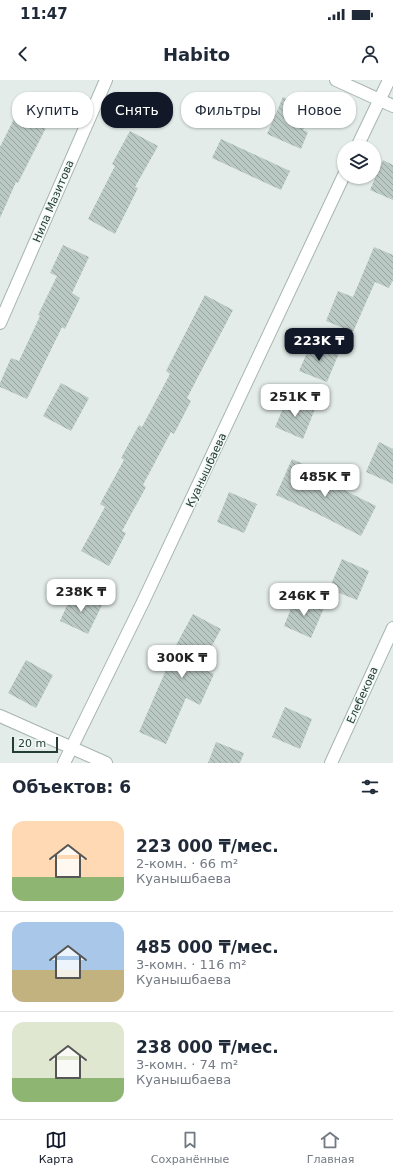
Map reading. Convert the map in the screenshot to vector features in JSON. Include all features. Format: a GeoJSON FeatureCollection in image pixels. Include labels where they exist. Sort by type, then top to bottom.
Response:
{"type":"FeatureCollection","features":[{"type":"Feature","properties":{"kind":"street","name":"Нила Мазитова"},"geometry":{"type":"LineString","coordinates":[[0,323],[106,80]]}},
{"type":"Feature","properties":{"kind":"street"},"geometry":{"type":"LineString","coordinates":[[336,80],[393,106]]}},
{"type":"Feature","properties":{"kind":"street"},"geometry":{"type":"LineString","coordinates":[[360,140],[389,80]]}},
{"type":"Feature","properties":{"kind":"street","name":"Куанышбаева"},"geometry":{"type":"LineString","coordinates":[[64,763],[142,604],[340,184]]}},
{"type":"Feature","properties":{"kind":"street","name":"Елебекова"},"geometry":{"type":"LineString","coordinates":[[331,763],[393,628]]}},
{"type":"Feature","properties":{"kind":"street"},"geometry":{"type":"LineString","coordinates":[[0,716],[106,763]]}},
{"type":"Feature","properties":{"kind":"building"},"geometry":{"type":"Polygon","coordinates":[[[283,97],[283,128],[304,128],[303,130],[308,132],[301,149],[267,134],[270,128],[275,128],[275,116],[283,97]]]}},
{"type":"Feature","properties":{"kind":"building"},"geometry":{"type":"Polygon","coordinates":[[[12,123],[12,128],[46,128],[18,183],[16,182],[0,218],[0,147],[12,123]]]}},
{"type":"Feature","properties":{"kind":"building"},"geometry":{"type":"Polygon","coordinates":[[[130,131],[158,146],[135,187],[138,188],[115,234],[88,219],[115,166],[112,164],[130,131]]]}},
{"type":"Feature","properties":{"kind":"building"},"geometry":{"type":"Polygon","coordinates":[[[221,139],[290,171],[281,190],[212,158],[221,139]]]}},
{"type":"Feature","properties":{"kind":"building"},"geometry":{"type":"Polygon","coordinates":[[[383,160],[393,165],[393,200],[370,190],[373,184],[381,184],[381,165],[383,160]]]}},
{"type":"Feature","properties":{"kind":"building"},"geometry":{"type":"Polygon","coordinates":[[[63,245],[89,257],[72,293],[80,298],[65,329],[62,327],[27,399],[0,387],[0,383],[11,358],[19,361],[40,316],[38,315],[57,276],[50,273],[63,245]]]}},
{"type":"Feature","properties":{"kind":"building"},"geometry":{"type":"Polygon","coordinates":[[[374,247],[393,255],[393,280],[389,288],[375,282],[353,332],[326,321],[338,291],[353,297],[374,247]]]}},
{"type":"Feature","properties":{"kind":"building"},"geometry":{"type":"Polygon","coordinates":[[[205,295],[233,310],[187,398],[191,401],[174,434],[171,432],[143,485],[146,487],[122,531],[126,533],[109,566],[81,551],[105,507],[100,504],[124,460],[121,458],[139,425],[142,427],[170,374],[166,371],[205,295]]]}},
{"type":"Feature","properties":{"kind":"building"},"geometry":{"type":"Polygon","coordinates":[[[312,341],[339,353],[327,382],[299,371],[312,341]]]}},
{"type":"Feature","properties":{"kind":"building"},"geometry":{"type":"Polygon","coordinates":[[[61,383],[89,398],[71,431],[43,416],[61,383]]]}},
{"type":"Feature","properties":{"kind":"building"},"geometry":{"type":"Polygon","coordinates":[[[288,397],[315,409],[303,439],[275,427],[288,397]]]}},
{"type":"Feature","properties":{"kind":"building"},"geometry":{"type":"Polygon","coordinates":[[[379,442],[393,449],[393,484],[366,472],[379,442]]]}},
{"type":"Feature","properties":{"kind":"building"},"geometry":{"type":"Polygon","coordinates":[[[292,459],[320,472],[318,477],[376,506],[361,536],[276,495],[292,459]]]}},
{"type":"Feature","properties":{"kind":"building"},"geometry":{"type":"Polygon","coordinates":[[[229,492],[257,504],[244,533],[217,522],[229,492]]]}},
{"type":"Feature","properties":{"kind":"building"},"geometry":{"type":"Polygon","coordinates":[[[342,559],[369,571],[357,600],[329,589],[342,559]]]}},
{"type":"Feature","properties":{"kind":"building"},"geometry":{"type":"Polygon","coordinates":[[[73,592],[102,605],[88,634],[60,621],[73,592]]]}},
{"type":"Feature","properties":{"kind":"building"},"geometry":{"type":"Polygon","coordinates":[[[296,596],[324,608],[311,638],[284,626],[296,596]]]}},
{"type":"Feature","properties":{"kind":"building"},"geometry":{"type":"Polygon","coordinates":[[[193,614],[221,629],[200,668],[214,674],[200,705],[186,698],[166,744],[139,732],[175,647],[193,614]]]}},
{"type":"Feature","properties":{"kind":"building"},"geometry":{"type":"Polygon","coordinates":[[[26,660],[53,675],[36,708],[8,693],[26,660]]]}},
{"type":"Feature","properties":{"kind":"building"},"geometry":{"type":"Polygon","coordinates":[[[285,707],[312,719],[300,749],[272,737],[285,707]]]}},
{"type":"Feature","properties":{"kind":"building"},"geometry":{"type":"Polygon","coordinates":[[[216,742],[244,753],[240,763],[208,763],[216,742]]]}}]}
